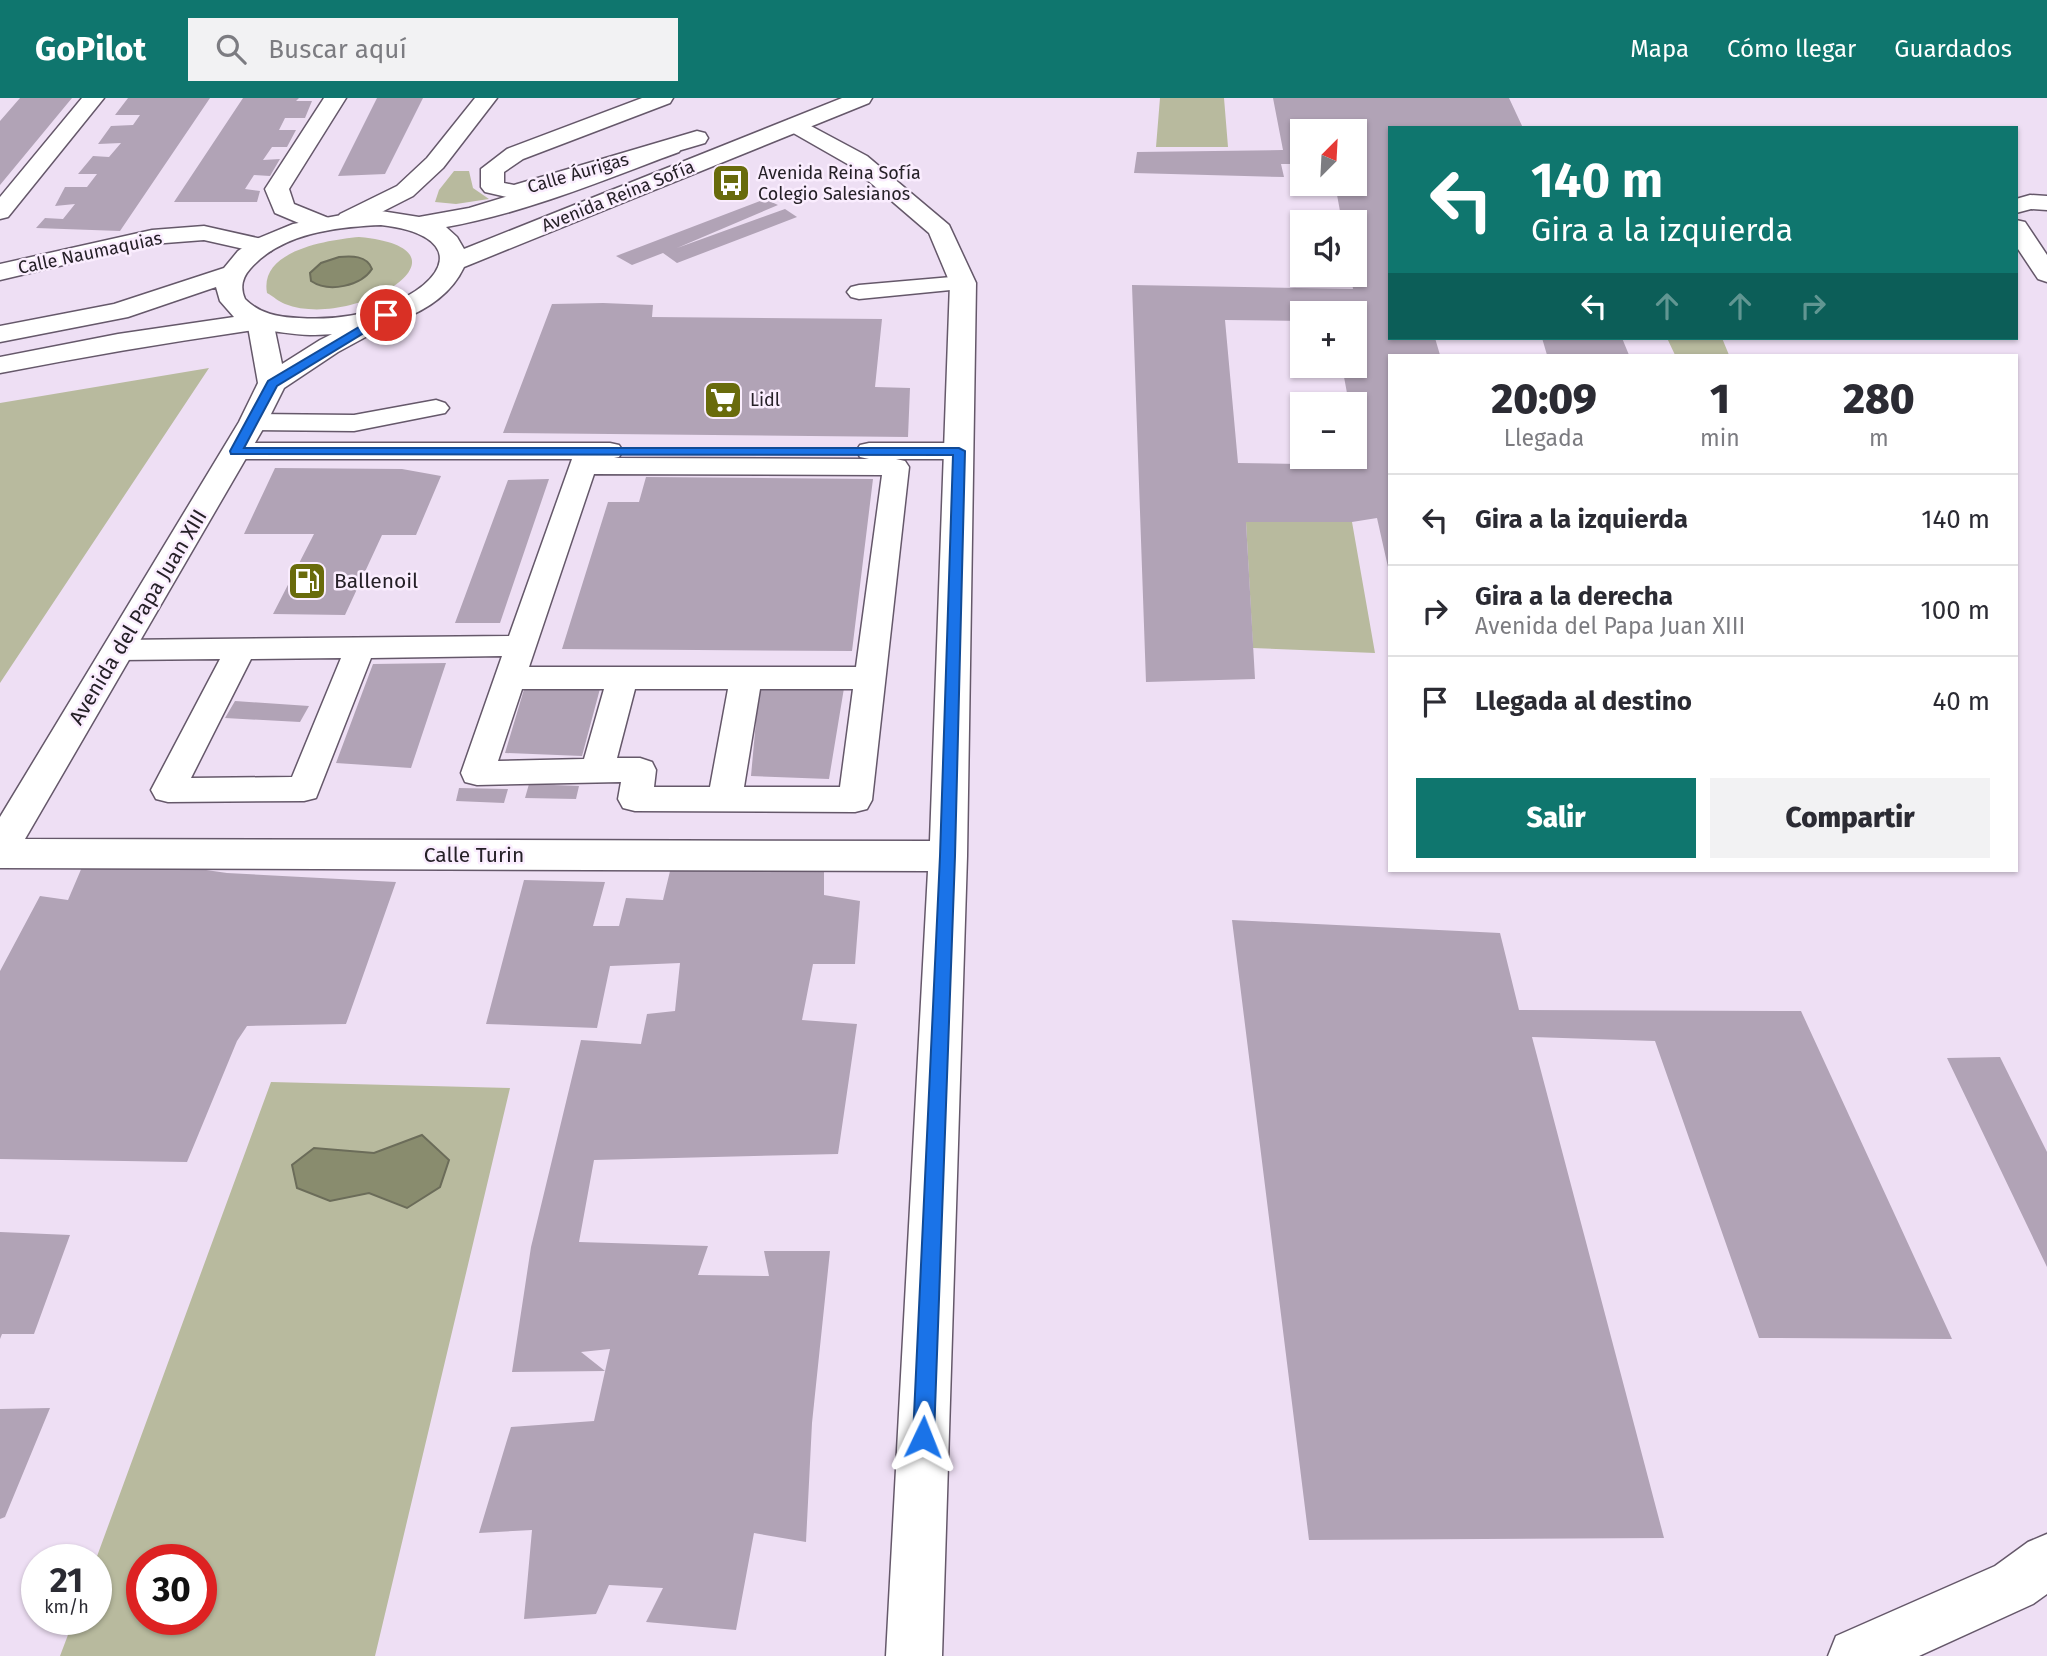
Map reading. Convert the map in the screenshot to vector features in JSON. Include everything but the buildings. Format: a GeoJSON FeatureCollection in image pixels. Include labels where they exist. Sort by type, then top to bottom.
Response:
{"type":"FeatureCollection","features":[{"type":"Feature","properties":{"kind":"main road"},"geometry":{"type":"LineString","coordinates":[[0,212],[93,98]]}},
{"type":"Feature","properties":{"kind":"main road"},"geometry":{"type":"LineString","coordinates":[[322,224],[282,208],[278,189],[335,98]]}},
{"type":"Feature","properties":{"kind":"main road"},"geometry":{"type":"LineString","coordinates":[[349,219],[405,191],[435,163],[486,98]]}},
{"type":"Feature","properties":{"kind":"main road","name":"Calle Áurigas"},"geometry":{"type":"LineString","coordinates":[[662,98],[515,154],[492,169],[493,187],[515,192],[697,138]]}},
{"type":"Feature","properties":{"kind":"main road","name":"Avenida Reina Sofía"},"geometry":{"type":"LineString","coordinates":[[453,262],[861,98]]}},
{"type":"Feature","properties":{"kind":"main road"},"geometry":{"type":"LineString","coordinates":[[796,125],[859,161],[940,230],[963,283],[948,856],[914,1656]]}},
{"type":"Feature","properties":{"kind":"main road","name":"Avenida Reina Sofía"},"geometry":{"type":"LineString","coordinates":[[415,225],[473,215],[559,188],[721,128]]}},
{"type":"Feature","properties":{"kind":"main road"},"geometry":{"type":"LineString","coordinates":[[415,225],[419,195],[435,163]]}},
{"type":"Feature","properties":{"kind":"main road"},"geometry":{"type":"LineString","coordinates":[[2018,205],[2030,202],[2047,204]]}},
{"type":"Feature","properties":{"kind":"main road"},"geometry":{"type":"LineString","coordinates":[[381,218],[435,231],[446,239],[452,249],[453,262],[445,279],[430,293],[386,315],[272,383],[260,321],[239,309],[230,297],[229,284],[233,273],[249,255],[286,234],[349,219],[381,218]]}},
{"type":"Feature","properties":{"kind":"main road"},"geometry":{"type":"LineString","coordinates":[[2018,230],[2047,274]]}},
{"type":"Feature","properties":{"kind":"main road","name":"Calle Naumaquias"},"geometry":{"type":"LineString","coordinates":[[0,272],[152,237],[204,233],[262,246]]}},
{"type":"Feature","properties":{"kind":"main road"},"geometry":{"type":"LineString","coordinates":[[0,334],[119,311],[233,273]]}},
{"type":"Feature","properties":{"kind":"main road"},"geometry":{"type":"LineString","coordinates":[[0,365],[118,342],[260,321],[293,327],[326,327],[386,315]]}},
{"type":"Feature","properties":{"kind":"main road","name":"Avenida del Papa Juan XIII"},"geometry":{"type":"LineString","coordinates":[[0,851],[253,422],[272,383]]}},
{"type":"Feature","properties":{"kind":"main road","name":"Calle Turin"},"geometry":{"type":"LineString","coordinates":[[0,851],[948,856]]}},
{"type":"Feature","properties":{"kind":"main road"},"geometry":{"type":"LineString","coordinates":[[1856,1656],[2014,1585],[2047,1561]]}},
{"type":"Feature","properties":{"kind":"lane"},"geometry":{"type":"LineString","coordinates":[[859,292],[963,283]]}},
{"type":"Feature","properties":{"kind":"lane"},"geometry":{"type":"LineString","coordinates":[[253,422],[354,423],[436,408]]}},
{"type":"Feature","properties":{"kind":"lane"},"geometry":{"type":"LineString","coordinates":[[236,451],[585,458],[896,467],[855,800],[635,799],[640,771],[477,773],[585,458]]}},
{"type":"Feature","properties":{"kind":"lane"},"geometry":{"type":"LineString","coordinates":[[585,458],[959,451]]}},
{"type":"Feature","properties":{"kind":"lane"},"geometry":{"type":"LineString","coordinates":[[118,650],[521,646]]}},
{"type":"Feature","properties":{"kind":"lane"},"geometry":{"type":"LineString","coordinates":[[241,649],[168,790],[304,789],[360,648]]}},
{"type":"Feature","properties":{"kind":"lane"},"geometry":{"type":"LineString","coordinates":[[725,799],[746,677]]}},
{"type":"Feature","properties":{"kind":"lane"},"geometry":{"type":"LineString","coordinates":[[509,678],[870,678]]}},
{"type":"Feature","properties":{"kind":"lane"},"geometry":{"type":"LineString","coordinates":[[597,771],[622,678]]}},
{"type":"Feature","properties":{"kind":"shaded area"},"geometry":{"type":"Polygon","coordinates":[[[1160,98],[1224,98],[1228,147],[1156,147],[1160,98]]]}},
{"type":"Feature","properties":{"kind":"shaded area"},"geometry":{"type":"Polygon","coordinates":[[[454,171],[469,171],[473,188],[489,199],[456,204],[435,202],[439,190],[454,171]]]}},
{"type":"Feature","properties":{"kind":"shaded area"},"geometry":{"type":"Polygon","coordinates":[[[359,237],[395,244],[411,256],[410,271],[396,285],[372,298],[344,307],[313,309],[285,304],[267,293],[267,278],[284,257],[314,245],[359,237]]]}},
{"type":"Feature","properties":{"kind":"shaded area"},"geometry":{"type":"Polygon","coordinates":[[[339,257],[363,259],[372,269],[360,280],[344,286],[327,287],[311,281],[310,273],[321,263],[339,257]]]}},
{"type":"Feature","properties":{"kind":"shaded area"},"geometry":{"type":"Polygon","coordinates":[[[1668,340],[1723,340],[1729,354],[1675,354],[1668,340]]]}},
{"type":"Feature","properties":{"kind":"shaded area"},"geometry":{"type":"Polygon","coordinates":[[[209,368],[0,683],[0,403],[209,368]]]}},
{"type":"Feature","properties":{"kind":"shaded area"},"geometry":{"type":"Polygon","coordinates":[[[1246,522],[1352,522],[1375,653],[1253,648],[1246,522]]]}},
{"type":"Feature","properties":{"kind":"shaded area"},"geometry":{"type":"Polygon","coordinates":[[[271,1082],[510,1088],[375,1656],[60,1656],[68,1635],[112,1635],[112,1544],[102,1544],[271,1082]]]}},
{"type":"Feature","properties":{"kind":"shaded area"},"geometry":{"type":"Polygon","coordinates":[[[422,1135],[449,1160],[440,1187],[407,1208],[369,1193],[330,1201],[297,1188],[292,1165],[314,1148],[374,1153],[422,1135]]]}},
{"type":"Feature","properties":{"kind":"place","name":"Avenida Reina Sofía Colegio Salesianos"},"geometry":{"type":"Point","coordinates":[731,183]}},
{"type":"Feature","properties":{"kind":"place","name":"Lidl"},"geometry":{"type":"Point","coordinates":[723,400]}},
{"type":"Feature","properties":{"kind":"place","name":"Ballenoil"},"geometry":{"type":"Point","coordinates":[307,581]}},
{"type":"Feature","properties":{"kind":"route"},"geometry":{"type":"LineString","coordinates":[[386,315],[272,383],[236,451],[959,451],[948,856],[923,1437]]}}]}
